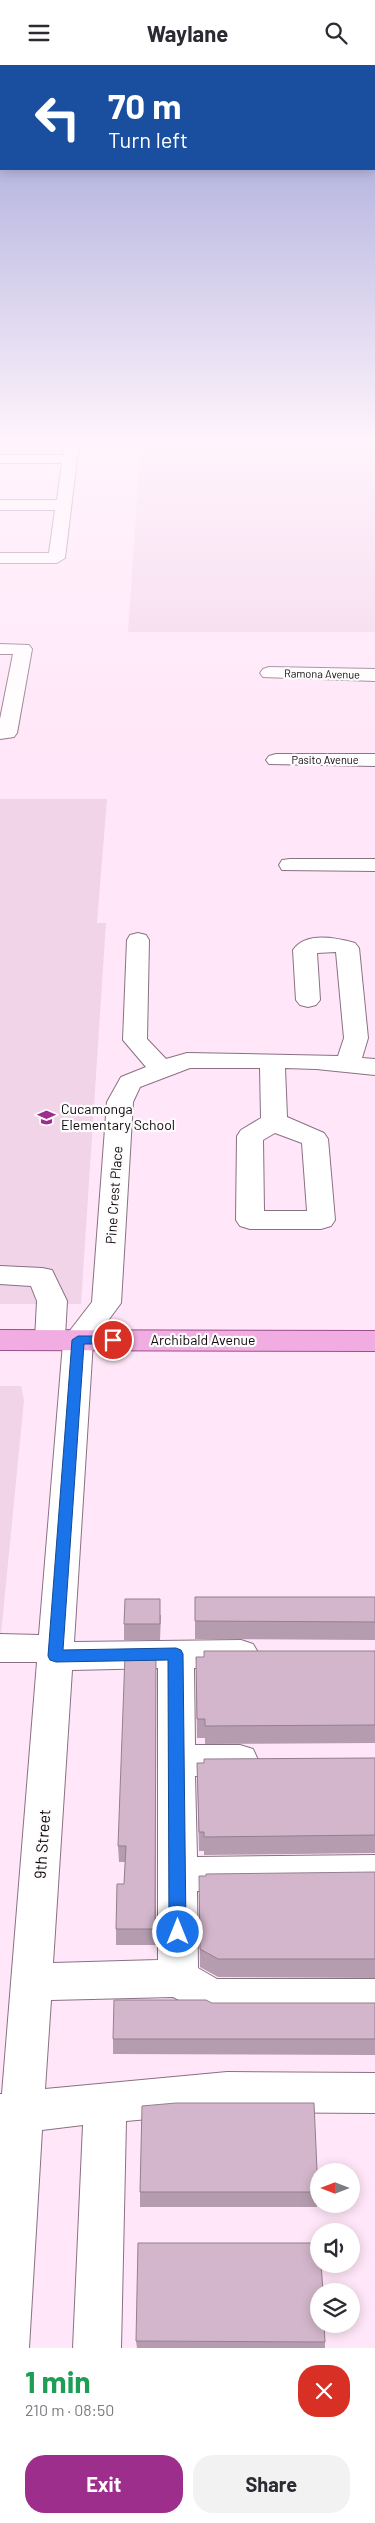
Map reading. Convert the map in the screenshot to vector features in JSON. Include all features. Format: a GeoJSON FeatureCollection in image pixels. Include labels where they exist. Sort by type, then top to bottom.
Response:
{"type":"FeatureCollection","features":[{"type":"Feature","properties":{"kind":"main road","name":"Archibald Avenue"},"geometry":{"type":"LineString","coordinates":[[0,1340],[375,1341]]}},
{"type":"Feature","properties":{"kind":"street"},"geometry":{"type":"LineString","coordinates":[[0,558],[57,558],[58,549]]}},
{"type":"Feature","properties":{"kind":"street"},"geometry":{"type":"LineString","coordinates":[[0,649],[23,649],[3,733]]}},
{"type":"Feature","properties":{"kind":"street","name":"Ramona Avenue"},"geometry":{"type":"LineString","coordinates":[[269,673],[375,675]]}},
{"type":"Feature","properties":{"kind":"street","name":"Pasito Avenue"},"geometry":{"type":"LineString","coordinates":[[276,760],[375,760]]}},
{"type":"Feature","properties":{"kind":"street"},"geometry":{"type":"LineString","coordinates":[[290,865],[375,865]]}},
{"type":"Feature","properties":{"kind":"street"},"geometry":{"type":"LineString","coordinates":[[138,940],[135,1040],[162,1070]]}},
{"type":"Feature","properties":{"kind":"street"},"geometry":{"type":"LineString","coordinates":[[308,1000],[305,950],[312,945],[335,945],[347,948],[356,1038],[348,1063]]}},
{"type":"Feature","properties":{"kind":"street","name":"Pine Crest Place"},"geometry":{"type":"LineString","coordinates":[[64,1340],[106,1303],[120,1103],[130,1082],[187,1060],[348,1063],[375,1067]]}},
{"type":"Feature","properties":{"kind":"street"},"geometry":{"type":"LineString","coordinates":[[272,1061],[274,1120]]}},
{"type":"Feature","properties":{"kind":"street","name":"9th Street"},"geometry":{"type":"LineString","coordinates":[[0,1275],[42,1277],[52,1301],[64,1340],[56,1653],[32,1982],[11,2113],[5,2348]]}},
{"type":"Feature","properties":{"kind":"street"},"geometry":{"type":"LineString","coordinates":[[0,1648],[56,1653],[275,1654]]}},
{"type":"Feature","properties":{"kind":"street"},"geometry":{"type":"LineString","coordinates":[[176,1654],[178,1978]]}},
{"type":"Feature","properties":{"kind":"street"},"geometry":{"type":"LineString","coordinates":[[176,1761],[276,1760]]}},
{"type":"Feature","properties":{"kind":"street"},"geometry":{"type":"LineString","coordinates":[[177,1874],[375,1872]]}},
{"type":"Feature","properties":{"kind":"street"},"geometry":{"type":"LineString","coordinates":[[32,1982],[178,1978],[212,1998],[375,1998]]}},
{"type":"Feature","properties":{"kind":"street"},"geometry":{"type":"LineString","coordinates":[[11,2113],[105,2102],[227,2092],[375,2097]]}},
{"type":"Feature","properties":{"kind":"street"},"geometry":{"type":"LineString","coordinates":[[97,2348],[105,2102]]}},
{"type":"Feature","properties":{"kind":"shaded area"},"geometry":{"type":"Polygon","coordinates":[[[134,549],[375,549],[375,632],[128,632],[134,549]]]}},
{"type":"Feature","properties":{"kind":"shaded area","name":"Cucamonga Elementary School"},"geometry":{"type":"Polygon","coordinates":[[[0,799],[107,799],[97,923],[106,923],[81,1304],[0,1304],[0,799]]]}},
{"type":"Feature","properties":{"kind":"shaded area"},"geometry":{"type":"Polygon","coordinates":[[[0,1386],[21,1386],[24,1400],[0,1645],[0,1386]]]}},
{"type":"Feature","properties":{"kind":"building"},"geometry":{"type":"Polygon","coordinates":[[[195,1597],[375,1597],[375,1622],[195,1621],[195,1597]]]}},
{"type":"Feature","properties":{"kind":"building"},"geometry":{"type":"Polygon","coordinates":[[[125,1599],[160,1599],[160,1624],[124,1624],[125,1599]]]}},
{"type":"Feature","properties":{"kind":"building"},"geometry":{"type":"Polygon","coordinates":[[[204,1651],[375,1651],[375,1725],[205,1726],[205,1719],[197,1719],[196,1657],[204,1657],[204,1651]]]}},
{"type":"Feature","properties":{"kind":"building"},"geometry":{"type":"Polygon","coordinates":[[[156,1654],[155,1929],[116,1929],[117,1884],[124,1884],[126,1846],[118,1846],[125,1655],[156,1654]]]}},
{"type":"Feature","properties":{"kind":"building"},"geometry":{"type":"Polygon","coordinates":[[[375,1758],[375,1835],[204,1837],[204,1832],[199,1832],[197,1763],[204,1763],[204,1759],[375,1758]]]}},
{"type":"Feature","properties":{"kind":"building"},"geometry":{"type":"Polygon","coordinates":[[[375,1872],[375,1959],[218,1959],[200,1949],[199,1876],[206,1876],[206,1874],[375,1872]]]}},
{"type":"Feature","properties":{"kind":"building"},"geometry":{"type":"Polygon","coordinates":[[[114,2000],[206,2000],[212,2003],[375,2003],[375,2039],[113,2039],[114,2000]]]}},
{"type":"Feature","properties":{"kind":"building"},"geometry":{"type":"Polygon","coordinates":[[[176,2103],[314,2103],[317,2163],[310,2163],[310,2192],[140,2192],[142,2106],[176,2103]]]}},
{"type":"Feature","properties":{"kind":"building"},"geometry":{"type":"Polygon","coordinates":[[[138,2243],[310,2243],[310,2273],[322,2273],[322,2283],[310,2283],[310,2333],[324,2333],[325,2342],[136,2341],[138,2243]]]}},
{"type":"Feature","properties":{"kind":"place","name":"Cucamonga Elementary School"},"geometry":{"type":"Point","coordinates":[47,1117]}},
{"type":"Feature","properties":{"kind":"route"},"geometry":{"type":"LineString","coordinates":[[113,1340],[78,1340],[56,1656],[176,1654],[178,1932]]}}]}
